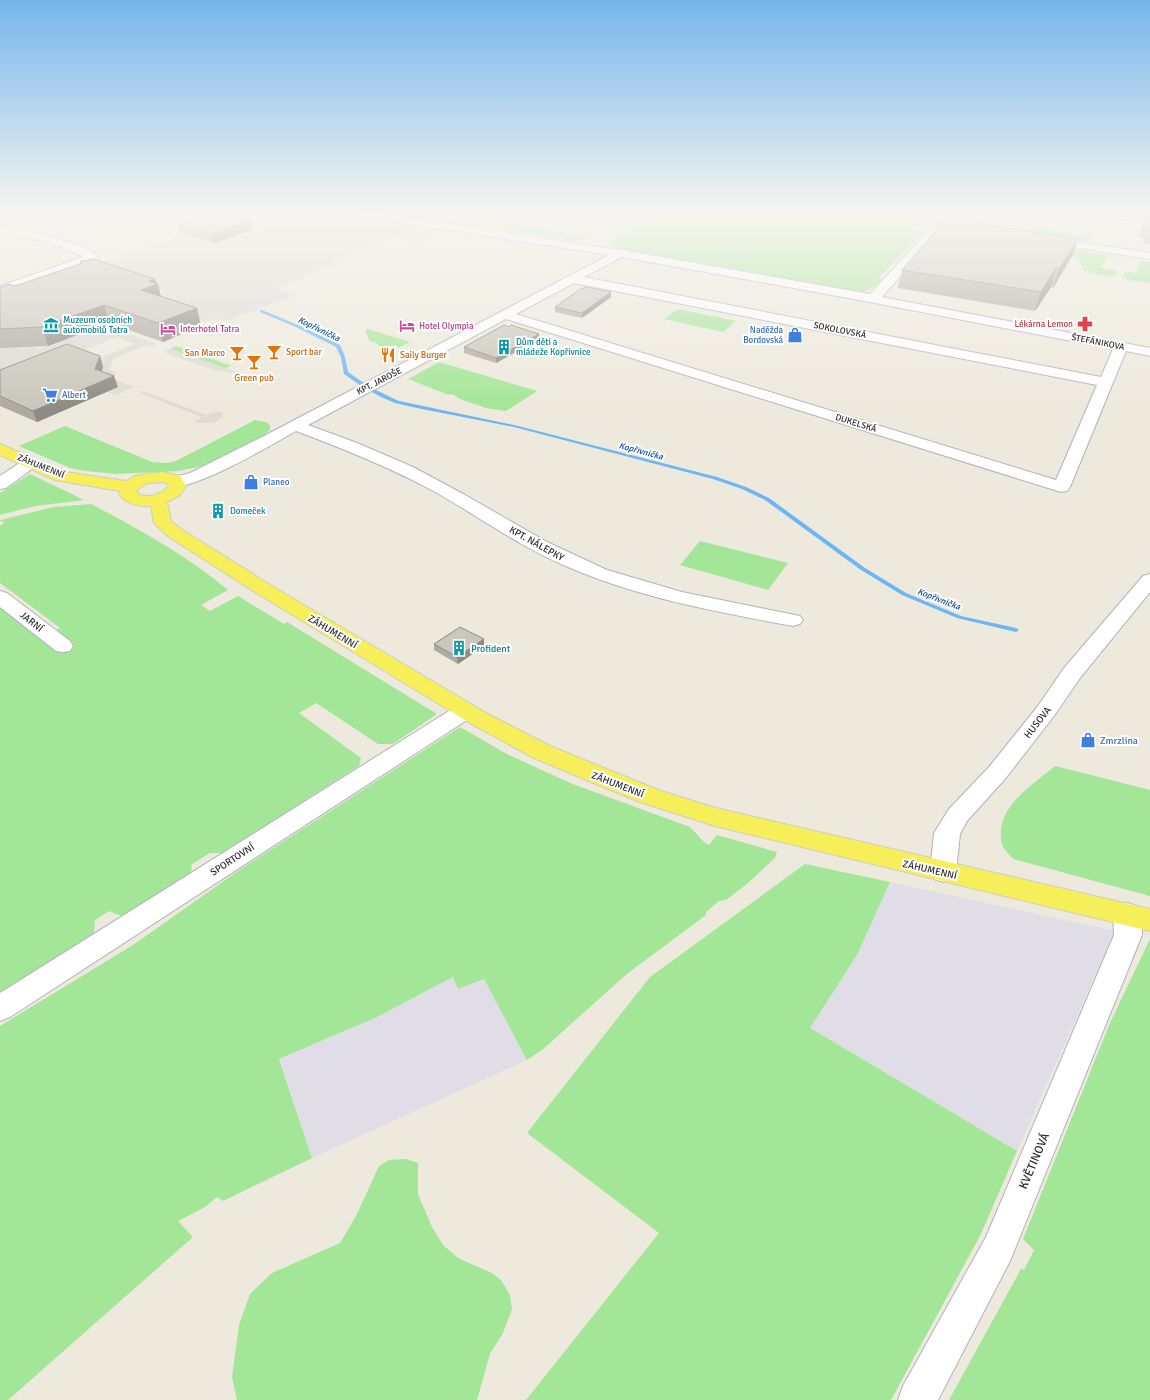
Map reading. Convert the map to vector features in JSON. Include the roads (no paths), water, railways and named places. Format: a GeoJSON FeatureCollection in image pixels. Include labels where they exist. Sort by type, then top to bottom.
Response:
{"type":"FeatureCollection","features":[{"type":"Feature","properties":{"kind":"main road","name":"ZÁHUMENNÍ"},"geometry":{"type":"LineString","coordinates":[[0,450],[61,476],[130,486]]}},
{"type":"Feature","properties":{"kind":"main road"},"geometry":{"type":"LineString","coordinates":[[156,477],[169,478],[177,482],[176,490],[172,494],[158,499],[136,500],[128,494],[130,486],[141,480],[156,477]]}},
{"type":"Feature","properties":{"kind":"main road","name":"ZÁHUMENNÍ"},"geometry":{"type":"LineString","coordinates":[[158,499],[164,523],[175,533],[284,602],[465,711],[562,761],[652,797],[715,817],[1138,917]]}},
{"type":"Feature","properties":{"kind":"street"},"geometry":{"type":"LineString","coordinates":[[0,290],[34,278]]}},
{"type":"Feature","properties":{"kind":"street","name":"ŠTEFÁNIKOVA"},"geometry":{"type":"LineString","coordinates":[[766,278],[1150,352]]}},
{"type":"Feature","properties":{"kind":"street"},"geometry":{"type":"LineString","coordinates":[[874,298],[891,278]]}},
{"type":"Feature","properties":{"kind":"street","name":"KPT. JAROŠE"},"geometry":{"type":"LineString","coordinates":[[177,482],[196,477],[296,426],[574,279]]}},
{"type":"Feature","properties":{"kind":"street","name":"SOKOLOVSKÁ"},"geometry":{"type":"LineString","coordinates":[[574,279],[1105,382]]}},
{"type":"Feature","properties":{"kind":"street","name":"DUKELSKÁ"},"geometry":{"type":"LineString","coordinates":[[505,315],[545,326],[1061,487],[1121,346]]}},
{"type":"Feature","properties":{"kind":"street","name":"KPT. NÁLEPKY"},"geometry":{"type":"LineString","coordinates":[[296,426],[413,475],[472,506],[553,553],[593,571],[672,596],[793,620]]}},
{"type":"Feature","properties":{"kind":"street"},"geometry":{"type":"LineString","coordinates":[[0,484],[30,463]]}},
{"type":"Feature","properties":{"kind":"street","name":"HUSOVA"},"geometry":{"type":"LineString","coordinates":[[943,872],[947,834],[958,815],[997,772],[1046,711],[1077,667],[1150,580]]}},
{"type":"Feature","properties":{"kind":"street","name":"JARNÍ"},"geometry":{"type":"LineString","coordinates":[[0,597],[63,646]]}},
{"type":"Feature","properties":{"kind":"street","name":"SPORTOVNÍ"},"geometry":{"type":"LineString","coordinates":[[0,1008],[465,711]]}},
{"type":"Feature","properties":{"kind":"street","name":"KVĚTINOVÁ"},"geometry":{"type":"LineString","coordinates":[[917,1400],[998,1249],[1128,935],[1138,917]]}},
{"type":"Feature","properties":{"kind":"waterway","name":"Kopřivnička"},"geometry":{"type":"LineString","coordinates":[[261,311],[297,326],[338,346],[343,357],[346,373],[363,385],[397,402],[514,426],[715,478],[744,488],[767,499],[863,569],[904,594],[959,617],[1016,630]]}},
{"type":"Feature","properties":{"kind":"place","name":"Lékárna Lemon"},"geometry":{"type":"Point","coordinates":[1085,324]}},
{"type":"Feature","properties":{"kind":"place","name":"Muzeum osobních automobilů Tatra"},"geometry":{"type":"Point","coordinates":[51,325]}},
{"type":"Feature","properties":{"kind":"place","name":"Hotel Olympia"},"geometry":{"type":"Point","coordinates":[407,326]}},
{"type":"Feature","properties":{"kind":"place","name":"Interhotel Tatra"},"geometry":{"type":"Point","coordinates":[168,329]}},
{"type":"Feature","properties":{"kind":"place","name":"Naděžda Bordovská"},"geometry":{"type":"Point","coordinates":[795,335]}},
{"type":"Feature","properties":{"kind":"place","name":"Dům dětí a mládeže Kopřivnice"},"geometry":{"type":"Point","coordinates":[504,347]}},
{"type":"Feature","properties":{"kind":"place","name":"Sport bar"},"geometry":{"type":"Point","coordinates":[274,352]}},
{"type":"Feature","properties":{"kind":"place","name":"San Marco"},"geometry":{"type":"Point","coordinates":[237,353]}},
{"type":"Feature","properties":{"kind":"place","name":"Saily Burger"},"geometry":{"type":"Point","coordinates":[388,355]}},
{"type":"Feature","properties":{"kind":"place","name":"Green pub"},"geometry":{"type":"Point","coordinates":[254,362]}},
{"type":"Feature","properties":{"kind":"place","name":"Albert"},"geometry":{"type":"Point","coordinates":[50,395]}},
{"type":"Feature","properties":{"kind":"place","name":"Planeo"},"geometry":{"type":"Point","coordinates":[251,482]}},
{"type":"Feature","properties":{"kind":"place","name":"Domeček"},"geometry":{"type":"Point","coordinates":[218,511]}},
{"type":"Feature","properties":{"kind":"place","name":"Profident"},"geometry":{"type":"Point","coordinates":[459,648]}},
{"type":"Feature","properties":{"kind":"place","name":"Zmrzlina"},"geometry":{"type":"Point","coordinates":[1088,740]}}]}
